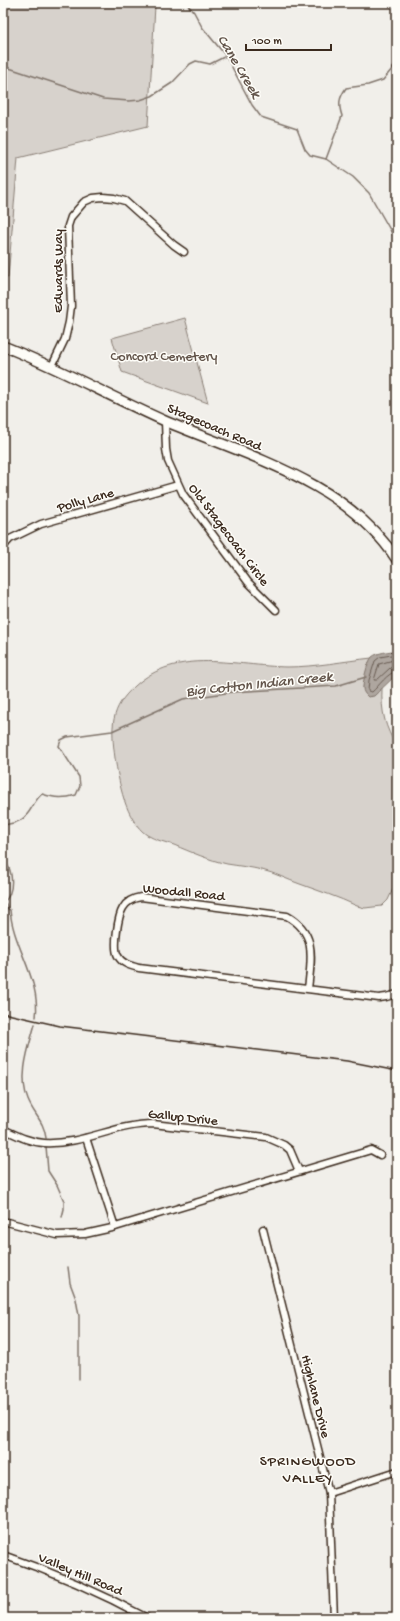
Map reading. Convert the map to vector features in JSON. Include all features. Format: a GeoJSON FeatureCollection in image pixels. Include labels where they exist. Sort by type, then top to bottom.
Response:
{"type":"FeatureCollection","features":[{"type":"Feature","properties":{"kind":"street","name":"Edwards Way"},"geometry":{"type":"LineString","coordinates":[[52,366],[65,339],[71,306],[68,226],[71,217],[84,202],[93,198],[103,197],[125,201],[174,245],[184,252]]}},
{"type":"Feature","properties":{"kind":"street","name":"Stagecoach Road"},"geometry":{"type":"LineString","coordinates":[[3,346],[52,366],[165,421],[252,456],[312,483],[346,506],[371,526],[397,560]]}},
{"type":"Feature","properties":{"kind":"street","name":"Old Stagecoach Circle"},"geometry":{"type":"LineString","coordinates":[[165,421],[168,461],[183,494],[243,576],[276,610]]}},
{"type":"Feature","properties":{"kind":"street","name":"Polly Lane"},"geometry":{"type":"LineString","coordinates":[[3,547],[10,539],[41,524],[178,485]]}},
{"type":"Feature","properties":{"kind":"street","name":"Woodall Road"},"geometry":{"type":"LineString","coordinates":[[308,989],[312,955],[311,946],[304,929],[296,921],[287,916],[141,897],[130,901],[122,909],[115,948],[118,957],[128,964],[139,968],[379,998],[397,994]]}},
{"type":"Feature","properties":{"kind":"street","name":"Gallup Drive"},"geometry":{"type":"LineString","coordinates":[[3,1129],[19,1136],[43,1143],[86,1138],[139,1124],[153,1124],[266,1137],[284,1145],[290,1150],[299,1171]]}},
{"type":"Feature","properties":{"kind":"street"},"geometry":{"type":"LineString","coordinates":[[86,1138],[115,1228]]}},
{"type":"Feature","properties":{"kind":"street"},"geometry":{"type":"LineString","coordinates":[[3,1221],[57,1235],[85,1234],[115,1228],[371,1150],[380,1155]]}},
{"type":"Feature","properties":{"kind":"street","name":"Highlane Drive"},"geometry":{"type":"LineString","coordinates":[[263,1229],[329,1493],[334,1618]]}},
{"type":"Feature","properties":{"kind":"street"},"geometry":{"type":"LineString","coordinates":[[329,1493],[397,1471]]}},
{"type":"Feature","properties":{"kind":"street","name":"Valley Hill Road"},"geometry":{"type":"LineString","coordinates":[[3,1555],[84,1586],[147,1618]]}},
{"type":"Feature","properties":{"kind":"green space"},"geometry":{"type":"Polygon","coordinates":[[[3,3],[157,3],[155,6],[148,126],[18,158],[8,278],[3,276],[3,3]]]}},
{"type":"Feature","properties":{"kind":"green space","name":"Concord Cemetery"},"geometry":{"type":"Polygon","coordinates":[[[185,318],[208,403],[122,372],[112,338],[185,318]]]}},
{"type":"Feature","properties":{"kind":"green space"},"geometry":{"type":"Polygon","coordinates":[[[372,658],[368,665],[363,688],[371,697],[382,688],[383,712],[389,733],[397,747],[397,880],[388,900],[382,906],[365,908],[357,906],[267,871],[227,864],[207,858],[150,837],[139,828],[133,820],[121,789],[115,758],[113,727],[114,719],[121,702],[135,686],[151,674],[169,666],[188,663],[228,662],[298,667],[372,658]]]}},
{"type":"Feature","properties":{"kind":"water"},"geometry":{"type":"Polygon","coordinates":[[[397,650],[397,674],[374,696],[368,697],[364,693],[363,688],[368,663],[372,657],[377,654],[397,650]]]}},
{"type":"Feature","properties":{"kind":"waterway","name":"Cane Creek"},"geometry":{"type":"LineString","coordinates":[[186,3],[194,12],[202,27],[226,56],[252,105],[261,117],[297,129],[305,149],[310,155],[326,159],[353,177],[369,193],[397,242]]}},
{"type":"Feature","properties":{"kind":"waterway"},"geometry":{"type":"LineString","coordinates":[[3,66],[103,99],[129,101],[140,100],[152,96],[172,83],[190,64],[196,61],[210,64],[226,56]]}},
{"type":"Feature","properties":{"kind":"waterway"},"geometry":{"type":"LineString","coordinates":[[326,159],[342,116],[340,101],[346,88],[368,85],[383,80],[397,63]]}},
{"type":"Feature","properties":{"kind":"waterway","name":"Big Cotton Indian Creek"},"geometry":{"type":"LineString","coordinates":[[3,826],[21,820],[30,811],[36,800],[42,794],[59,798],[76,795],[80,786],[79,777],[59,746],[61,740],[67,737],[112,731],[183,699],[233,692],[336,686],[366,677]]}},
{"type":"Feature","properties":{"kind":"waterway","name":"Big Cotton Indian Creek"},"geometry":{"type":"LineString","coordinates":[[3,859],[7,864],[12,881],[10,893],[3,903]]}},
{"type":"Feature","properties":{"kind":"waterway"},"geometry":{"type":"LineString","coordinates":[[5,902],[10,910],[16,937],[31,976],[36,1003],[36,1017]]}},
{"type":"Feature","properties":{"kind":"waterway"},"geometry":{"type":"LineString","coordinates":[[35,1024],[24,1071],[24,1081],[28,1100],[41,1122],[46,1138]]}},
{"type":"Feature","properties":{"kind":"waterway"},"geometry":{"type":"LineString","coordinates":[[46,1146],[48,1171],[57,1185],[64,1201],[62,1217]]}},
{"type":"Feature","properties":{"kind":"waterway"},"geometry":{"type":"LineString","coordinates":[[68,1267],[70,1283],[76,1299],[79,1316],[79,1379]]}},
{"type":"Feature","properties":{"kind":"railway"},"geometry":{"type":"LineString","coordinates":[[3,1013],[60,1026],[347,1061],[397,1071]]}},
{"type":"Feature","properties":{"kind":"district","name":"SPRINGWOOD VALLEY"},"geometry":{"type":"Point","coordinates":[308,1468]}}]}
